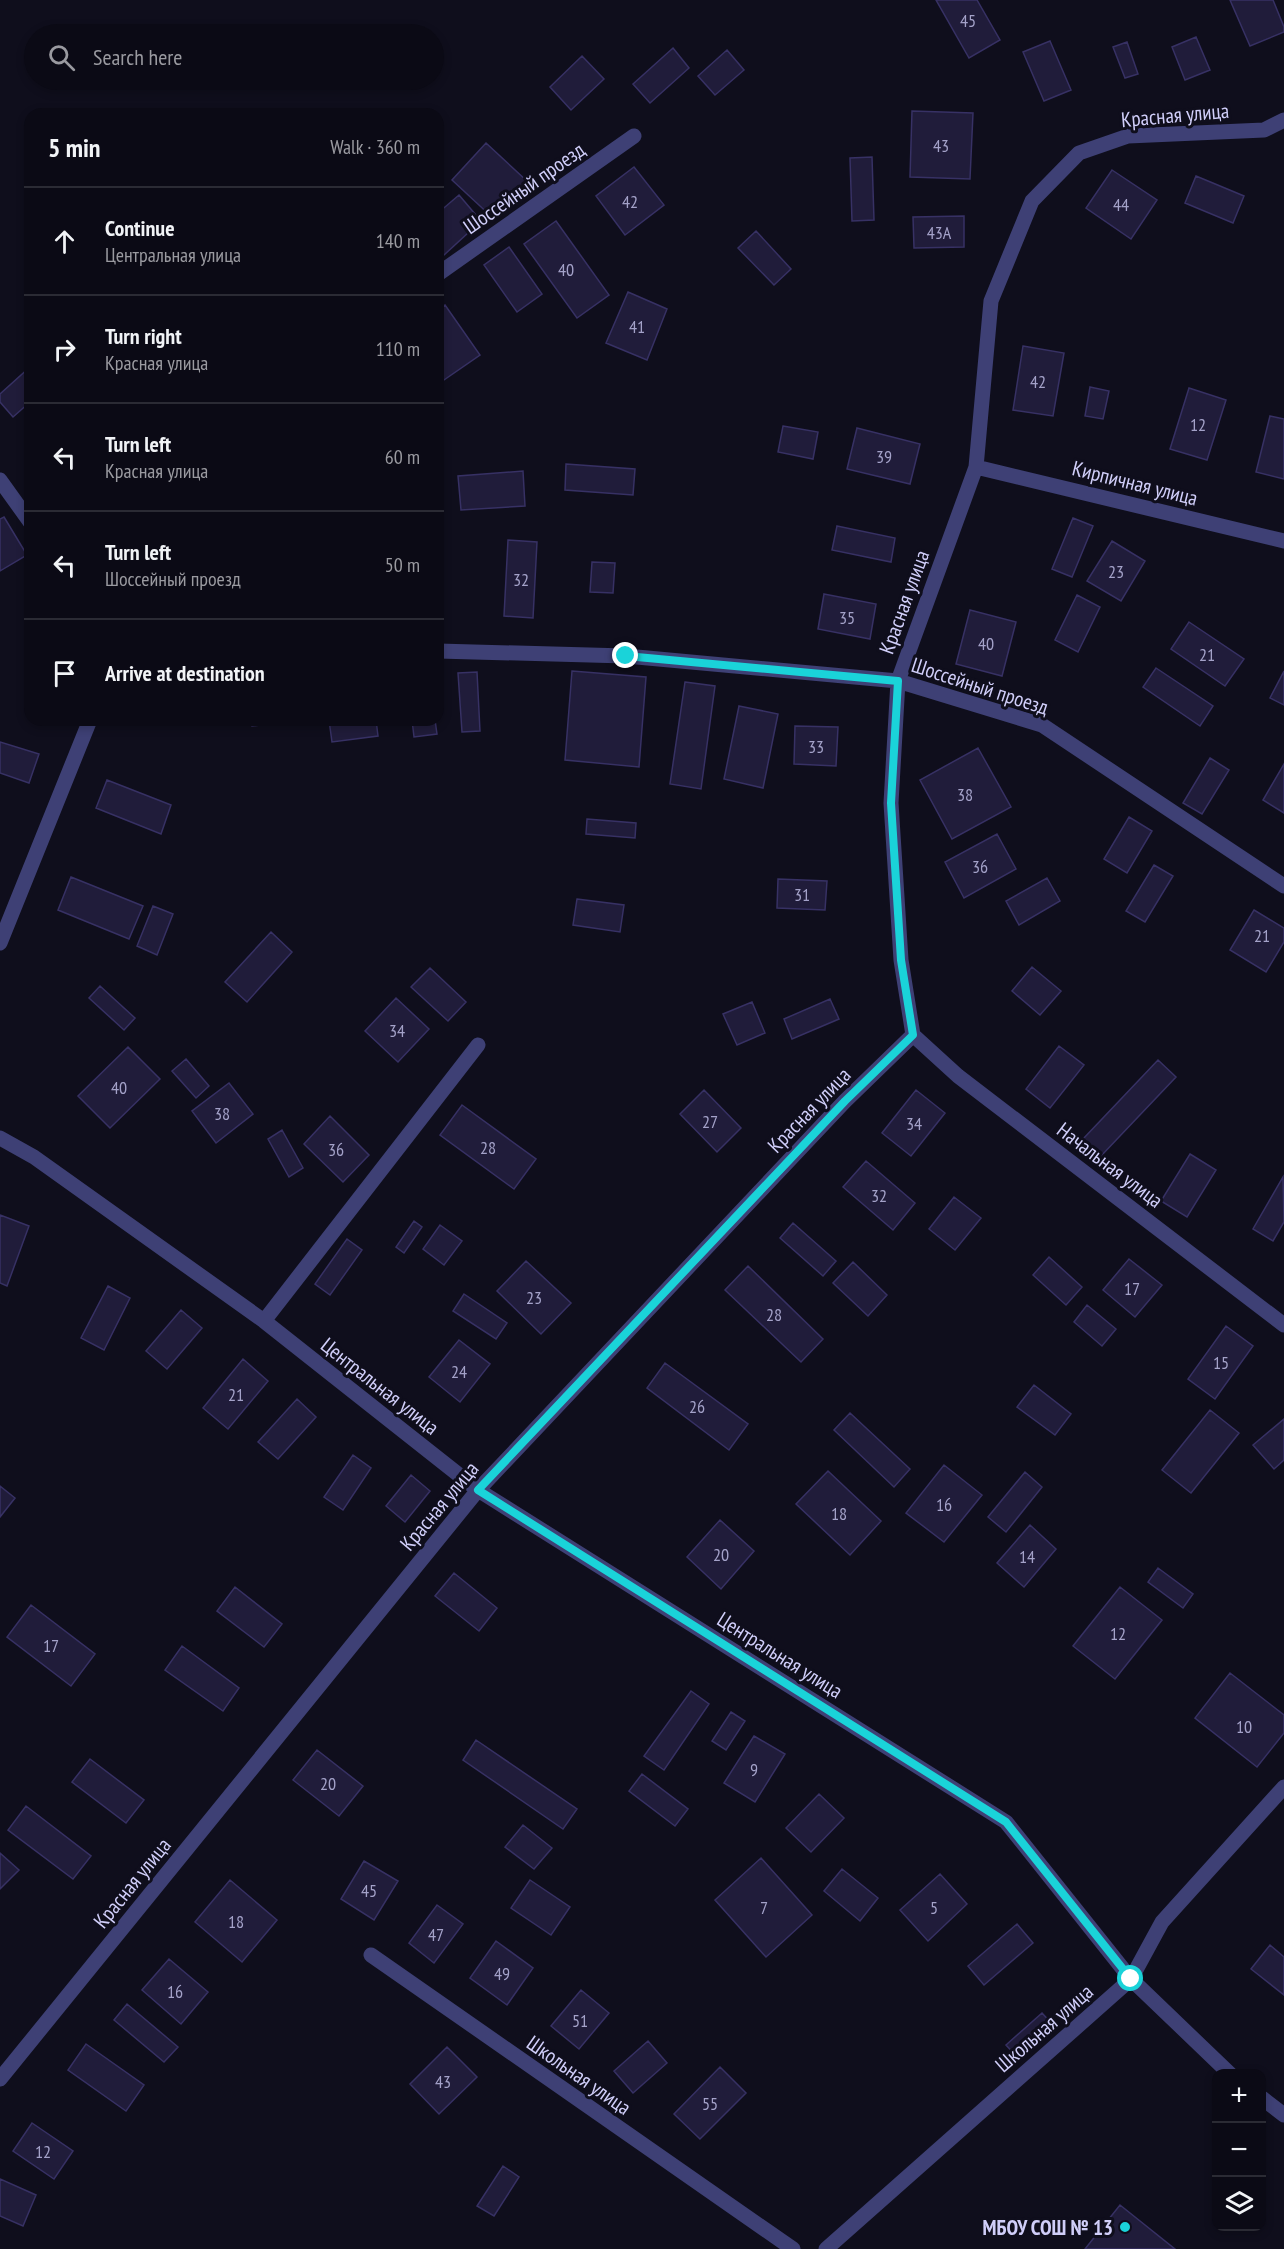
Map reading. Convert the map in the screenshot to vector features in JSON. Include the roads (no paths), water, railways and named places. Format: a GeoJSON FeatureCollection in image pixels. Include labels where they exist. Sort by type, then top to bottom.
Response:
{"type":"FeatureCollection","features":[{"type":"Feature","properties":{"kind":"street","name":"Красная улица"},"geometry":{"type":"LineString","coordinates":[[0,2079],[478,1490],[845,1101],[913,1035],[901,960],[891,803],[898,681],[976,467],[991,301],[1032,201],[1078,153],[1128,136],[1264,130],[1284,120]]}},
{"type":"Feature","properties":{"kind":"street","name":"Шоссейный проезд"},"geometry":{"type":"LineString","coordinates":[[444,270],[634,136]]}},
{"type":"Feature","properties":{"kind":"street","name":"Кирпичная улица"},"geometry":{"type":"LineString","coordinates":[[976,467],[1284,541]]}},
{"type":"Feature","properties":{"kind":"street"},"geometry":{"type":"LineString","coordinates":[[0,480],[24,514]]}},
{"type":"Feature","properties":{"kind":"street","name":"Шоссейный проезд"},"geometry":{"type":"LineString","coordinates":[[444,651],[626,656],[898,681],[1042,725],[1284,886]]}},
{"type":"Feature","properties":{"kind":"street"},"geometry":{"type":"LineString","coordinates":[[0,943],[88,726]]}},
{"type":"Feature","properties":{"kind":"street","name":"Начальная улица"},"geometry":{"type":"LineString","coordinates":[[913,1035],[958,1076],[1284,1325]]}},
{"type":"Feature","properties":{"kind":"street"},"geometry":{"type":"LineString","coordinates":[[264,1321],[478,1045]]}},
{"type":"Feature","properties":{"kind":"street","name":"Центральная улица"},"geometry":{"type":"LineString","coordinates":[[0,1138],[34,1157],[264,1321],[478,1490],[1006,1822],[1131,1979],[1226,2069]]}},
{"type":"Feature","properties":{"kind":"street","name":"Школьная улица"},"geometry":{"type":"LineString","coordinates":[[826,2249],[1131,1979],[1162,1922],[1284,1787]]}},
{"type":"Feature","properties":{"kind":"street","name":"Школьная улица"},"geometry":{"type":"LineString","coordinates":[[371,1955],[793,2249]]}},
{"type":"Feature","properties":{"kind":"street"},"geometry":{"type":"LineString","coordinates":[[1266,2101],[1284,2115]]}},
{"type":"Feature","properties":{"kind":"place","name":"МБОУ СОШ № 13"},"geometry":{"type":"Point","coordinates":[1125,2227]}}]}
